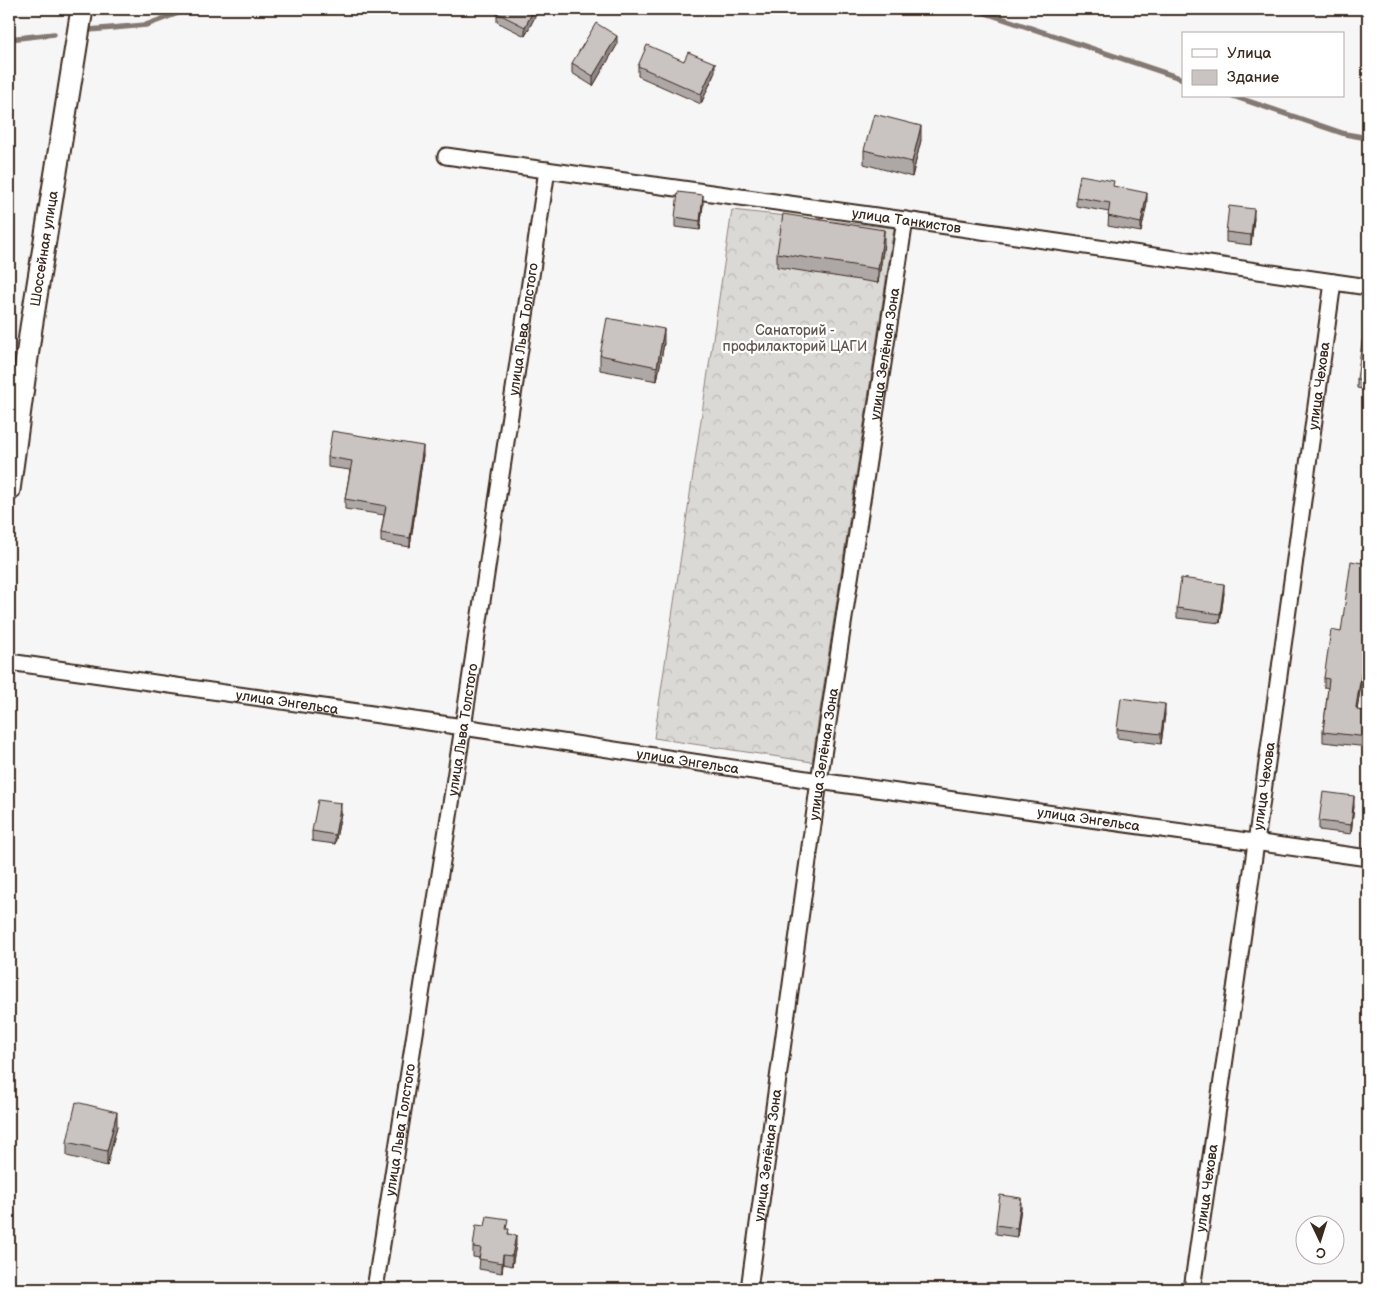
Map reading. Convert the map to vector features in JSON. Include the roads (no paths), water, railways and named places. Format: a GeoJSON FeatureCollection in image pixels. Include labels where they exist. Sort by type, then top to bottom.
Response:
{"type":"FeatureCollection","features":[{"type":"Feature","properties":{"kind":"main road","name":"Шоссейная улица"},"geometry":{"type":"LineString","coordinates":[[9,490],[31,328],[82,9]]}},
{"type":"Feature","properties":{"kind":"street","name":"улица Танкистов"},"geometry":{"type":"LineString","coordinates":[[446,156],[1368,287]]}},
{"type":"Feature","properties":{"kind":"street","name":"улица Льва Толстого"},"geometry":{"type":"LineString","coordinates":[[375,1289],[463,727],[547,170]]}},
{"type":"Feature","properties":{"kind":"street","name":"улица Зелёная Зона"},"geometry":{"type":"LineString","coordinates":[[749,1289],[819,781],[905,220]]}},
{"type":"Feature","properties":{"kind":"street","name":"улица Чехова"},"geometry":{"type":"LineString","coordinates":[[1192,1289],[1256,843],[1333,282]]}},
{"type":"Feature","properties":{"kind":"street","name":"улица Энгельса"},"geometry":{"type":"LineString","coordinates":[[9,662],[463,727],[819,781],[1368,858]]}},
{"type":"Feature","properties":{"kind":"waterway"},"geometry":{"type":"LineString","coordinates":[[89,30],[146,25],[189,9]]}},
{"type":"Feature","properties":{"kind":"waterway"},"geometry":{"type":"LineString","coordinates":[[974,9],[1182,79]]}},
{"type":"Feature","properties":{"kind":"waterway"},"geometry":{"type":"LineString","coordinates":[[9,39],[54,34]]}},
{"type":"Feature","properties":{"kind":"waterway"},"geometry":{"type":"LineString","coordinates":[[1239,98],[1345,134],[1368,138]]}},
{"type":"Feature","properties":{"kind":"park label","name":"Санаторий - профилакторий ЦАГИ"},"geometry":{"type":"Point","coordinates":[795,338]}}]}
